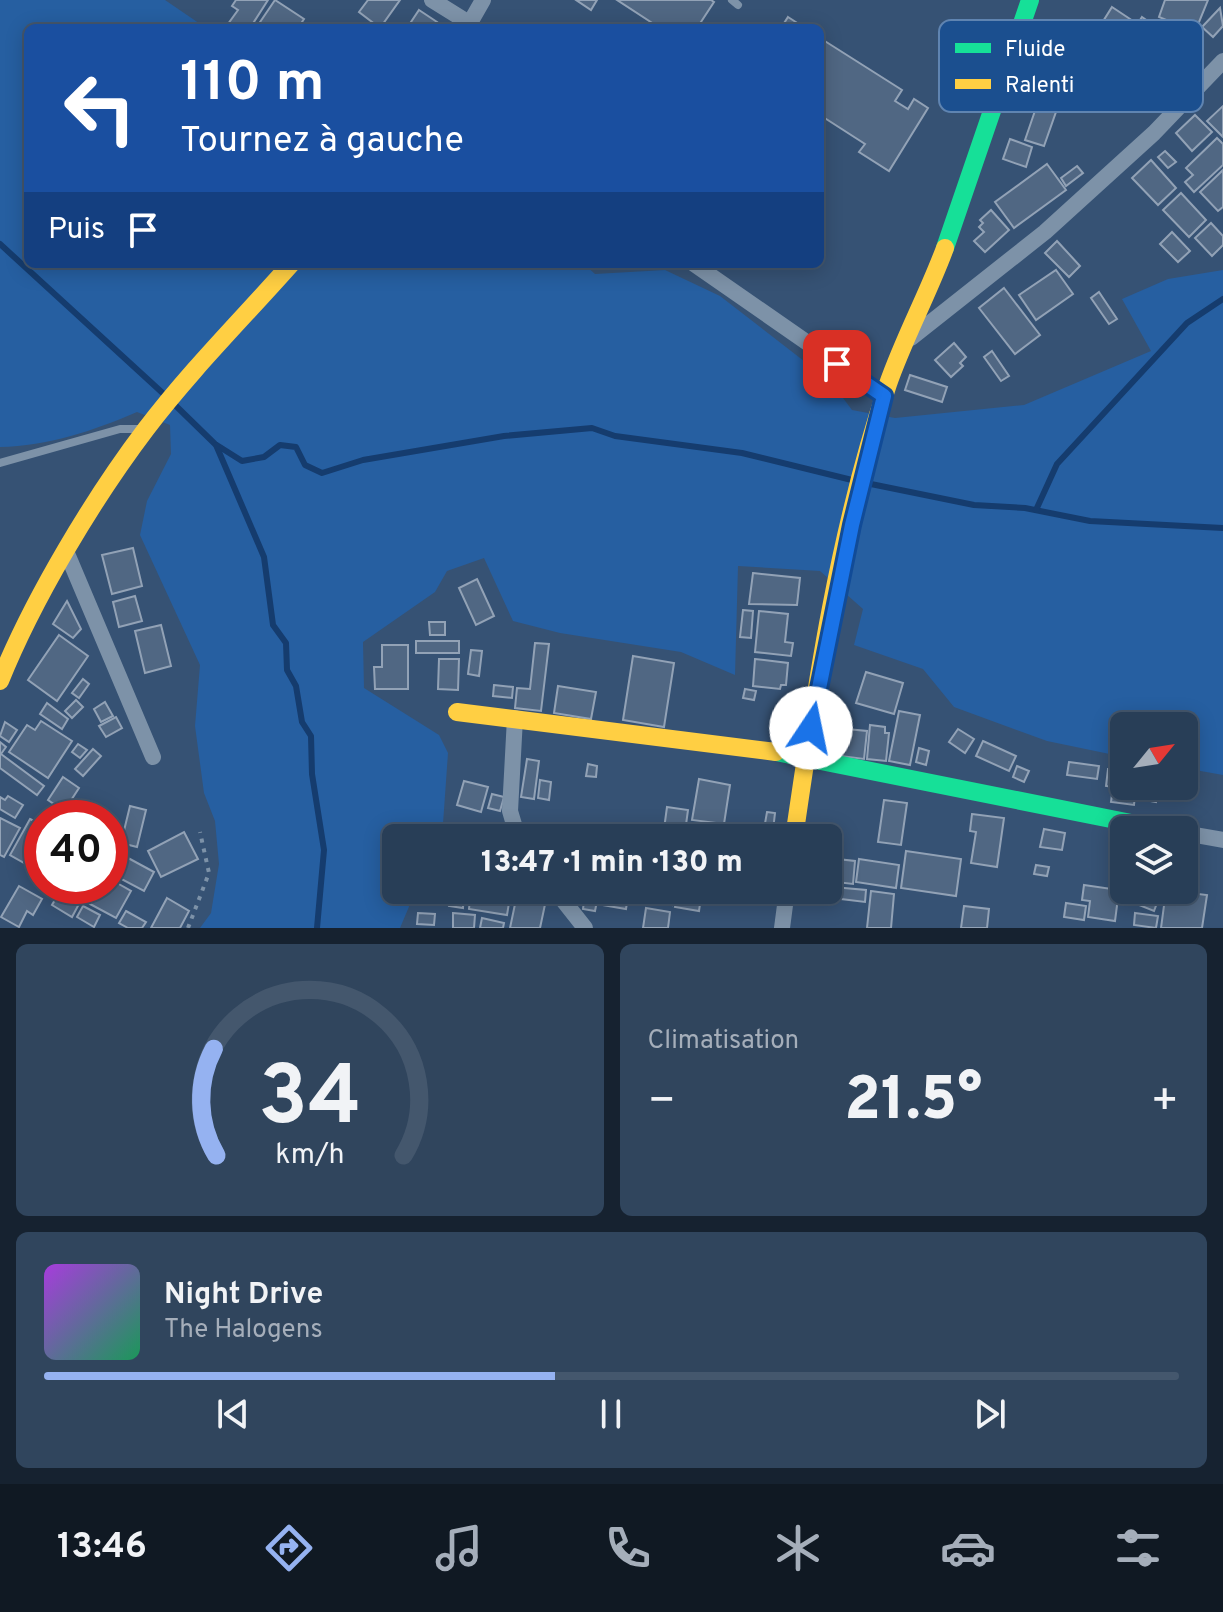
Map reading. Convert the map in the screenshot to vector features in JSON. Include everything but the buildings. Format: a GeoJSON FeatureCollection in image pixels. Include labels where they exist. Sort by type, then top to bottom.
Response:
{"type":"FeatureCollection","features":[{"type":"Feature","properties":{"kind":"street"},"geometry":{"type":"LineString","coordinates":[[432,0],[465,24]]}},
{"type":"Feature","properties":{"kind":"street"},"geometry":{"type":"LineString","coordinates":[[469,24],[483,0]]}},
{"type":"Feature","properties":{"kind":"street"},"geometry":{"type":"LineString","coordinates":[[1024,20],[1030,0]]}},
{"type":"Feature","properties":{"kind":"street"},"geometry":{"type":"LineString","coordinates":[[1203,82],[1223,61]]}},
{"type":"Feature","properties":{"kind":"street"},"geometry":{"type":"LineString","coordinates":[[796,824],[805,756],[852,525],[884,396],[995,112]]}},
{"type":"Feature","properties":{"kind":"street"},"geometry":{"type":"LineString","coordinates":[[907,342],[1045,232],[1174,112]]}},
{"type":"Feature","properties":{"kind":"street"},"geometry":{"type":"LineString","coordinates":[[0,681],[14,646],[66,551],[151,424],[288,268]]}},
{"type":"Feature","properties":{"kind":"street"},"geometry":{"type":"LineString","coordinates":[[700,268],[884,396]]}},
{"type":"Feature","properties":{"kind":"street"},"geometry":{"type":"LineString","coordinates":[[66,551],[153,757]]}},
{"type":"Feature","properties":{"kind":"street"},"geometry":{"type":"LineString","coordinates":[[457,712],[628,730],[805,756],[1110,818]]}},
{"type":"Feature","properties":{"kind":"street"},"geometry":{"type":"LineString","coordinates":[[514,824],[510,811],[515,718]]}},
{"type":"Feature","properties":{"kind":"street"},"geometry":{"type":"LineString","coordinates":[[1198,836],[1223,840]]}},
{"type":"Feature","properties":{"kind":"street"},"geometry":{"type":"LineString","coordinates":[[566,904],[585,928]]}},
{"type":"Feature","properties":{"kind":"street"},"geometry":{"type":"LineString","coordinates":[[782,928],[785,904]]}},
{"type":"Feature","properties":{"kind":"lane"},"geometry":{"type":"LineString","coordinates":[[0,463],[120,429],[151,424]]}},
{"type":"Feature","properties":{"kind":"path"},"geometry":{"type":"LineString","coordinates":[[188,928],[209,873],[200,832]]}},
{"type":"Feature","properties":{"kind":"shaded area"},"geometry":{"type":"Polygon","coordinates":[[[0,0],[165,0],[200,24],[24,24],[24,268],[588,268],[595,274],[665,270],[720,296],[831,382],[852,410],[895,418],[1024,405],[1151,351],[1122,299],[1168,279],[1223,270],[1223,775],[1198,771],[1198,712],[1110,712],[1110,754],[1047,741],[954,707],[923,669],[854,645],[863,609],[820,571],[738,566],[735,675],[681,652],[560,633],[513,621],[484,558],[447,571],[435,592],[363,642],[364,688],[439,735],[448,753],[443,824],[382,824],[382,904],[410,904],[400,928],[200,928],[211,913],[219,864],[215,821],[204,793],[195,726],[200,665],[140,535],[147,501],[171,454],[170,425],[137,412],[70,436],[0,447],[0,0]]]}},
{"type":"Feature","properties":{"kind":"waterway"},"geometry":{"type":"LineString","coordinates":[[0,244],[24,266]]}},
{"type":"Feature","properties":{"kind":"waterway"},"geometry":{"type":"LineString","coordinates":[[26,268],[167,397]]}},
{"type":"Feature","properties":{"kind":"waterway"},"geometry":{"type":"LineString","coordinates":[[1036,510],[1057,464],[1187,323],[1223,299]]}},
{"type":"Feature","properties":{"kind":"waterway"},"geometry":{"type":"LineString","coordinates":[[175,405],[215,444],[242,461],[264,457],[280,445],[296,447],[305,465],[322,473],[363,460],[504,436],[592,428],[615,436],[742,453],[856,481]]}},
{"type":"Feature","properties":{"kind":"waterway"},"geometry":{"type":"LineString","coordinates":[[216,445],[264,557],[273,625],[286,643],[287,670],[296,686],[302,722],[311,736],[312,774],[324,850],[317,928]]}},
{"type":"Feature","properties":{"kind":"waterway"},"geometry":{"type":"LineString","coordinates":[[866,483],[974,505],[1025,508],[1090,521],[1223,528]]}},
{"type":"Feature","properties":{"kind":"traffic: fast"},"geometry":{"type":"LineString","coordinates":[[1023,20],[1030,0]]}},
{"type":"Feature","properties":{"kind":"traffic: fast"},"geometry":{"type":"LineString","coordinates":[[945,248],[992,112]]}},
{"type":"Feature","properties":{"kind":"traffic: fast"},"geometry":{"type":"LineString","coordinates":[[776,752],[1110,819]]}},
{"type":"Feature","properties":{"kind":"traffic: slow"},"geometry":{"type":"LineString","coordinates":[[796,824],[820,666],[856,495],[888,384],[945,248]]}},
{"type":"Feature","properties":{"kind":"traffic: slow"},"geometry":{"type":"LineString","coordinates":[[0,681],[47,584],[85,518],[126,457],[180,386],[287,268]]}},
{"type":"Feature","properties":{"kind":"traffic: slow"},"geometry":{"type":"LineString","coordinates":[[457,712],[776,752]]}},
{"type":"Feature","properties":{"kind":"route"},"geometry":{"type":"LineString","coordinates":[[811,728],[852,525],[884,396],[837,364]]}}]}
